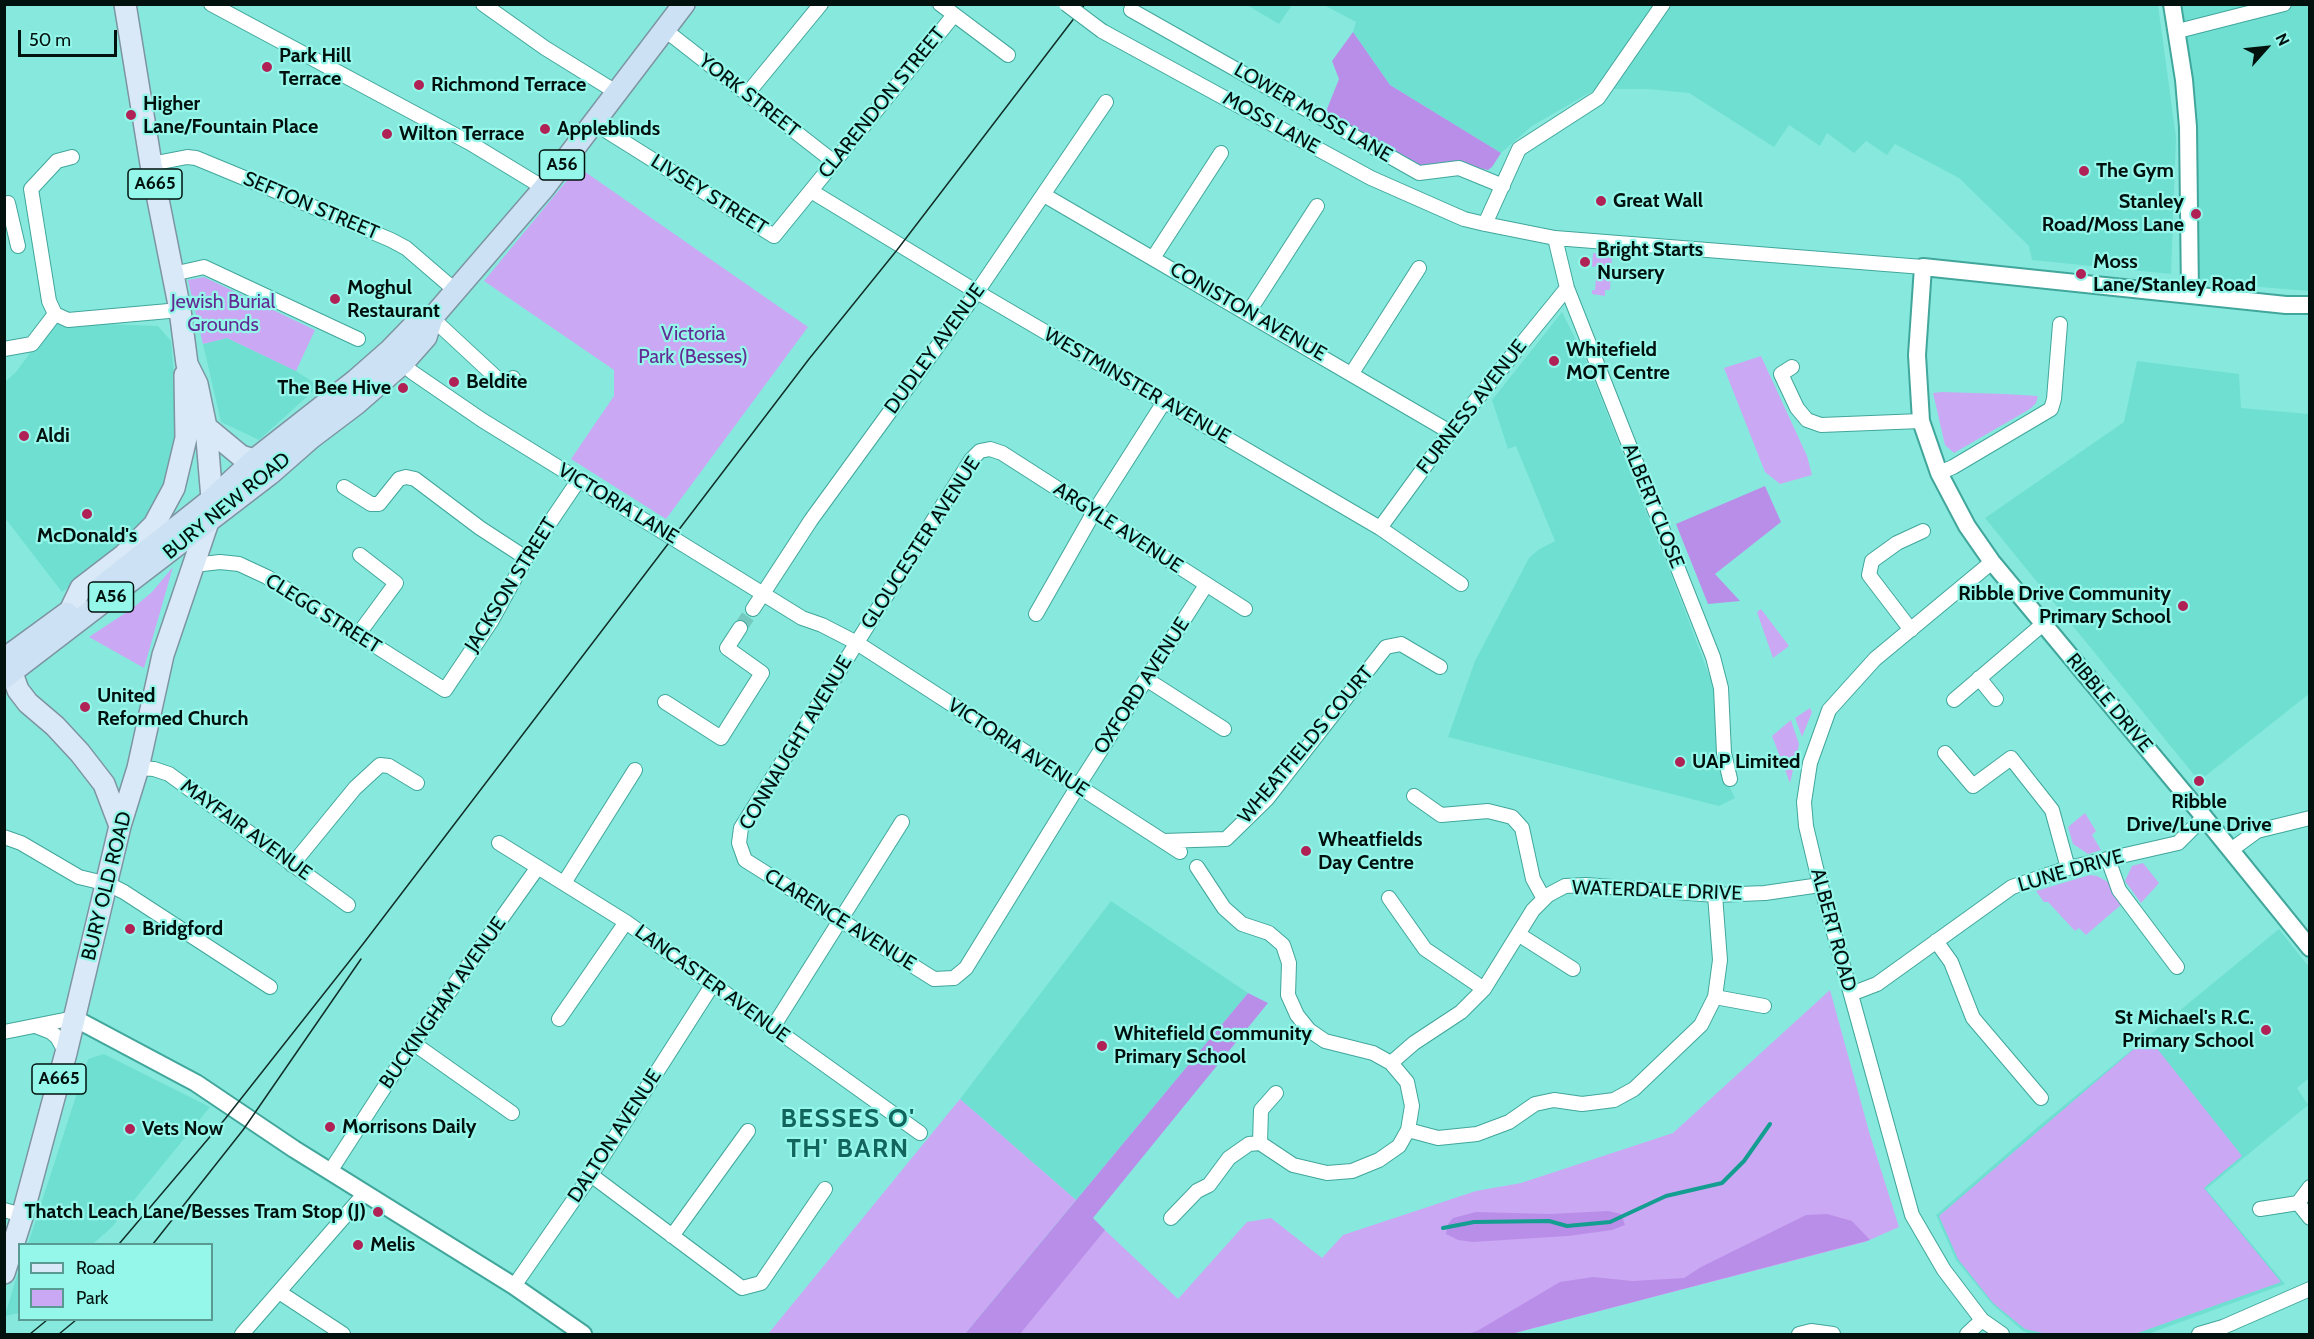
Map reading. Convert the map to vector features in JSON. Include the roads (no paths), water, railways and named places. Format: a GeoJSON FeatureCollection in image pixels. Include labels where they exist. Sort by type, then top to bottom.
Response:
{"type":"FeatureCollection","features":[{"type":"Feature","properties":{"kind":"highway","name":"BURY NEW ROAD"},"geometry":{"type":"LineString","coordinates":[[9,666],[211,509],[254,460],[426,337],[432,318],[544,188],[684,4]]}},
{"type":"Feature","properties":{"kind":"highway","name":"BURY NEW ROAD"},"geometry":{"type":"LineString","coordinates":[[9,666],[70,611],[211,509],[270,474],[311,438],[356,404],[396,357]]}},
{"type":"Feature","properties":{"kind":"main road","name":"A665"},"geometry":{"type":"LineString","coordinates":[[125,4],[180,310],[187,364],[197,384],[206,427],[211,509]]}},
{"type":"Feature","properties":{"kind":"main road"},"geometry":{"type":"LineString","coordinates":[[70,611],[81,588],[124,555],[154,525],[174,489],[186,438],[184,385],[187,364]]}},
{"type":"Feature","properties":{"kind":"main road"},"geometry":{"type":"LineString","coordinates":[[206,427],[241,456],[254,460]]}},
{"type":"Feature","properties":{"kind":"main road","name":"BURY OLD ROAD"},"geometry":{"type":"LineString","coordinates":[[4,1273],[13,1213],[66,1053],[120,826],[138,768],[163,655],[211,509]]}},
{"type":"Feature","properties":{"kind":"main road"},"geometry":{"type":"LineString","coordinates":[[9,666],[18,690],[28,703],[55,726],[104,784],[120,826]]}},
{"type":"Feature","properties":{"kind":"main road"},"geometry":{"type":"LineString","coordinates":[[4,700],[28,703]]}},
{"type":"Feature","properties":{"kind":"main road"},"geometry":{"type":"LineString","coordinates":[[104,784],[138,768]]}},
{"type":"Feature","properties":{"kind":"street"},"geometry":{"type":"LineString","coordinates":[[211,4],[470,143],[544,188]]}},
{"type":"Feature","properties":{"kind":"street"},"geometry":{"type":"LineString","coordinates":[[483,4],[545,48],[616,92]]}},
{"type":"Feature","properties":{"kind":"street"},"geometry":{"type":"LineString","coordinates":[[747,94],[821,4]]}},
{"type":"Feature","properties":{"kind":"street"},"geometry":{"type":"LineString","coordinates":[[940,4],[1008,55]]}},
{"type":"Feature","properties":{"kind":"street","name":"MOSS LANE"},"geometry":{"type":"LineString","coordinates":[[1066,4],[1102,31],[1371,178],[1464,219],[1556,238],[1923,267]]}},
{"type":"Feature","properties":{"kind":"street"},"geometry":{"type":"LineString","coordinates":[[1485,224],[1519,149],[1598,98],[1663,4]]}},
{"type":"Feature","properties":{"kind":"street"},"geometry":{"type":"LineString","coordinates":[[2172,4],[2184,80],[2190,156],[2190,294]]}},
{"type":"Feature","properties":{"kind":"street"},"geometry":{"type":"LineString","coordinates":[[2178,31],[2284,4]]}},
{"type":"Feature","properties":{"kind":"street","name":"LOWER MOSS LANE"},"geometry":{"type":"LineString","coordinates":[[1131,10],[1419,173],[1459,168],[1503,186]]}},
{"type":"Feature","properties":{"kind":"street","name":"CLARENDON STREET"},"geometry":{"type":"LineString","coordinates":[[811,191],[954,15]]}},
{"type":"Feature","properties":{"kind":"street","name":"YORK STREET"},"geometry":{"type":"LineString","coordinates":[[665,30],[834,162]]}},
{"type":"Feature","properties":{"kind":"street","name":"DUDLEY AVENUE"},"geometry":{"type":"LineString","coordinates":[[753,609],[811,520],[977,292],[1106,102]]}},
{"type":"Feature","properties":{"kind":"street","name":"LIVSEY STREET"},"geometry":{"type":"LineString","coordinates":[[594,123],[774,236],[811,191]]}},
{"type":"Feature","properties":{"kind":"street"},"geometry":{"type":"LineString","coordinates":[[1153,258],[1221,153]]}},
{"type":"Feature","properties":{"kind":"street"},"geometry":{"type":"LineString","coordinates":[[18,246],[6,204],[32,189],[57,161],[72,157]]}},
{"type":"Feature","properties":{"kind":"street","name":"SEFTON STREET"},"geometry":{"type":"LineString","coordinates":[[152,164],[188,157],[196,158],[271,189],[406,248],[456,291]]}},
{"type":"Feature","properties":{"kind":"street"},"geometry":{"type":"LineString","coordinates":[[32,189],[49,301],[55,314],[68,320],[180,310]]}},
{"type":"Feature","properties":{"kind":"street","name":"WESTMINSTER AVENUE"},"geometry":{"type":"LineString","coordinates":[[811,191],[977,292],[1380,528],[1461,584]]}},
{"type":"Feature","properties":{"kind":"street","name":"CONISTON AVENUE"},"geometry":{"type":"LineString","coordinates":[[1044,195],[1450,432]]}},
{"type":"Feature","properties":{"kind":"street"},"geometry":{"type":"LineString","coordinates":[[1248,313],[1317,206]]}},
{"type":"Feature","properties":{"kind":"street","name":"ALBERT CLOSE"},"geometry":{"type":"LineString","coordinates":[[1556,238],[1567,288],[1713,657],[1721,688],[1724,753],[1730,779]]}},
{"type":"Feature","properties":{"kind":"street"},"geometry":{"type":"LineString","coordinates":[[173,274],[204,267],[340,338],[358,339]]}},
{"type":"Feature","properties":{"kind":"street"},"geometry":{"type":"LineString","coordinates":[[1923,267],[2286,305],[2310,305]]}},
{"type":"Feature","properties":{"kind":"street","name":"RIBBLE DRIVE"},"geometry":{"type":"LineString","coordinates":[[1923,267],[1917,355],[1921,421],[1939,473],[1967,526],[1992,562],[2310,948]]}},
{"type":"Feature","properties":{"kind":"street"},"geometry":{"type":"LineString","coordinates":[[1352,373],[1419,268]]}},
{"type":"Feature","properties":{"kind":"street","name":"FURNESS AVENUE"},"geometry":{"type":"LineString","coordinates":[[1380,528],[1450,432],[1567,288]]}},
{"type":"Feature","properties":{"kind":"street"},"geometry":{"type":"LineString","coordinates":[[4,349],[32,344],[55,314]]}},
{"type":"Feature","properties":{"kind":"street"},"geometry":{"type":"LineString","coordinates":[[432,318],[501,382],[513,378]]}},
{"type":"Feature","properties":{"kind":"street"},"geometry":{"type":"LineString","coordinates":[[1939,473],[2051,409],[2054,399],[2060,324]]}},
{"type":"Feature","properties":{"kind":"street","name":"VICTORIA LANE"},"geometry":{"type":"LineString","coordinates":[[396,357],[412,372],[482,420],[578,481],[802,618],[822,625],[857,643]]}},
{"type":"Feature","properties":{"kind":"street"},"geometry":{"type":"LineString","coordinates":[[1792,367],[1781,374],[1797,408],[1807,420],[1821,425],[1921,421]]}},
{"type":"Feature","properties":{"kind":"street"},"geometry":{"type":"LineString","coordinates":[[1036,614],[1094,512],[1164,402]]}},
{"type":"Feature","properties":{"kind":"street","name":"ARGYLE AVENUE"},"geometry":{"type":"LineString","coordinates":[[990,449],[1002,453],[1245,609]]}},
{"type":"Feature","properties":{"kind":"street","name":"GLOUCESTER AVENUE"},"geometry":{"type":"LineString","coordinates":[[857,643],[971,460],[980,452],[990,449]]}},
{"type":"Feature","properties":{"kind":"street"},"geometry":{"type":"LineString","coordinates":[[344,487],[371,504],[378,504],[399,479],[406,477],[415,479],[480,528],[526,558]]}},
{"type":"Feature","properties":{"kind":"street","name":"JACKSON STREET"},"geometry":{"type":"LineString","coordinates":[[445,690],[492,620],[526,558],[578,481]]}},
{"type":"Feature","properties":{"kind":"street"},"geometry":{"type":"LineString","coordinates":[[1911,630],[1869,575],[1872,561],[1897,543],[1923,531]]}},
{"type":"Feature","properties":{"kind":"street"},"geometry":{"type":"LineString","coordinates":[[357,636],[396,583],[360,555]]}},
{"type":"Feature","properties":{"kind":"street","name":"CLEGG STREET"},"geometry":{"type":"LineString","coordinates":[[194,565],[220,562],[239,564],[267,577],[445,690]]}},
{"type":"Feature","properties":{"kind":"street","name":"ALBERT ROAD"},"geometry":{"type":"LineString","coordinates":[[1992,562],[1875,659],[1830,710],[1810,763],[1804,802],[1806,826],[1820,885],[1912,1215],[1944,1270],[1982,1320],[2002,1335]]}},
{"type":"Feature","properties":{"kind":"street","name":"OXFORD AVENUE"},"geometry":{"type":"LineString","coordinates":[[954,978],[966,968],[1206,585]]}},
{"type":"Feature","properties":{"kind":"street"},"geometry":{"type":"LineString","coordinates":[[1954,700],[2043,624]]}},
{"type":"Feature","properties":{"kind":"street"},"geometry":{"type":"LineString","coordinates":[[664,702],[721,738],[762,673],[727,648],[740,628]]}},
{"type":"Feature","properties":{"kind":"street","name":"VICTORIA AVENUE"},"geometry":{"type":"LineString","coordinates":[[857,643],[1180,852]]}},
{"type":"Feature","properties":{"kind":"street","name":"CONNAUGHT AVENUE"},"geometry":{"type":"LineString","coordinates":[[739,843],[741,828],[857,643]]}},
{"type":"Feature","properties":{"kind":"street","name":"WHEATFIELDS COURT"},"geometry":{"type":"LineString","coordinates":[[1163,841],[1226,838],[1267,799],[1386,647],[1401,644],[1440,667]]}},
{"type":"Feature","properties":{"kind":"street"},"geometry":{"type":"LineString","coordinates":[[1979,678],[1996,699]]}},
{"type":"Feature","properties":{"kind":"street"},"geometry":{"type":"LineString","coordinates":[[1146,679],[1224,729]]}},
{"type":"Feature","properties":{"kind":"street"},"geometry":{"type":"LineString","coordinates":[[1945,753],[1973,786],[2012,758],[2052,810],[2068,868]]}},
{"type":"Feature","properties":{"kind":"street"},"geometry":{"type":"LineString","coordinates":[[292,865],[355,788],[380,765],[389,766],[417,783]]}},
{"type":"Feature","properties":{"kind":"street","name":"MAYFAIR AVENUE"},"geometry":{"type":"LineString","coordinates":[[138,768],[154,769],[169,774],[348,905]]}},
{"type":"Feature","properties":{"kind":"street"},"geometry":{"type":"LineString","coordinates":[[564,883],[635,770]]}},
{"type":"Feature","properties":{"kind":"street"},"geometry":{"type":"LineString","coordinates":[[1414,796],[1423,810],[1441,815],[1488,811],[1512,817],[1522,828],[1533,879],[1544,899]]}},
{"type":"Feature","properties":{"kind":"street","name":"LUNE DRIVE"},"geometry":{"type":"LineString","coordinates":[[1851,994],[1877,984],[2012,887],[2068,868],[2178,843],[2204,817]]}},
{"type":"Feature","properties":{"kind":"street"},"geometry":{"type":"LineString","coordinates":[[2231,850],[2257,831],[2310,818]]}},
{"type":"Feature","properties":{"kind":"street"},"geometry":{"type":"LineString","coordinates":[[773,1027],[902,822]]}},
{"type":"Feature","properties":{"kind":"street"},"geometry":{"type":"LineString","coordinates":[[4,837],[21,843],[79,877],[108,884],[124,892],[270,987]]}},
{"type":"Feature","properties":{"kind":"street","name":"LANCASTER AVENUE"},"geometry":{"type":"LineString","coordinates":[[499,843],[626,922],[920,1133]]}},
{"type":"Feature","properties":{"kind":"street","name":"CLARENCE AVENUE"},"geometry":{"type":"LineString","coordinates":[[739,843],[744,860],[840,918],[934,979],[954,978]]}},
{"type":"Feature","properties":{"kind":"street"},"geometry":{"type":"LineString","coordinates":[[2108,859],[2119,890],[2176,968]]}},
{"type":"Feature","properties":{"kind":"street","name":"BUCKINGHAM AVENUE"},"geometry":{"type":"LineString","coordinates":[[331,1170],[413,1043],[538,867]]}},
{"type":"Feature","properties":{"kind":"street"},"geometry":{"type":"LineString","coordinates":[[1172,1218],[1197,1191],[1209,1185],[1229,1158],[1249,1144],[1260,1143],[1293,1165],[1327,1173],[1352,1171],[1379,1160],[1399,1146],[1408,1130],[1412,1106],[1407,1082],[1391,1064],[1373,1053],[1325,1041],[1309,1030],[1297,1015],[1288,995],[1289,963],[1283,945],[1269,933],[1242,924],[1224,908],[1197,867]]}},
{"type":"Feature","properties":{"kind":"street","name":"WATERDALE DRIVE"},"geometry":{"type":"LineString","coordinates":[[1391,1064],[1414,1043],[1461,1012],[1484,989],[1533,910],[1544,899],[1565,886],[1586,885],[1715,895],[1765,893],[1820,885]]}},
{"type":"Feature","properties":{"kind":"street"},"geometry":{"type":"LineString","coordinates":[[1408,1130],[1438,1138],[1477,1134],[1509,1122],[1535,1104],[1554,1100],[1582,1104],[1614,1100],[1634,1089],[1701,1025],[1715,997],[1720,960],[1715,895]]}},
{"type":"Feature","properties":{"kind":"street"},"geometry":{"type":"LineString","coordinates":[[1389,898],[1425,949],[1484,989]]}},
{"type":"Feature","properties":{"kind":"street"},"geometry":{"type":"LineString","coordinates":[[559,1018],[626,922]]}},
{"type":"Feature","properties":{"kind":"street"},"geometry":{"type":"LineString","coordinates":[[1518,934],[1573,969]]}},
{"type":"Feature","properties":{"kind":"street"},"geometry":{"type":"LineString","coordinates":[[1936,941],[1951,962],[1973,1018],[2041,1098]]}},
{"type":"Feature","properties":{"kind":"street","name":"DALTON AVENUE"},"geometry":{"type":"LineString","coordinates":[[514,1286],[591,1175],[713,984]]}},
{"type":"Feature","properties":{"kind":"street"},"geometry":{"type":"LineString","coordinates":[[1715,997],[1748,997],[1764,1005]]}},
{"type":"Feature","properties":{"kind":"street"},"geometry":{"type":"LineString","coordinates":[[4,1032],[75,1018],[196,1083],[294,1149],[514,1286],[583,1335]]}},
{"type":"Feature","properties":{"kind":"street"},"geometry":{"type":"LineString","coordinates":[[38,1027],[57,1037],[66,1053]]}},
{"type":"Feature","properties":{"kind":"street"},"geometry":{"type":"LineString","coordinates":[[413,1043],[512,1113]]}},
{"type":"Feature","properties":{"kind":"street"},"geometry":{"type":"LineString","coordinates":[[1260,1143],[1261,1110],[1276,1093]]}},
{"type":"Feature","properties":{"kind":"street"},"geometry":{"type":"LineString","coordinates":[[672,1236],[748,1131]]}},
{"type":"Feature","properties":{"kind":"street"},"geometry":{"type":"LineString","coordinates":[[591,1175],[742,1288],[761,1283],[825,1189]]}},
{"type":"Feature","properties":{"kind":"street"},"geometry":{"type":"LineString","coordinates":[[2260,1209],[2298,1203],[2310,1187]]}},
{"type":"Feature","properties":{"kind":"street"},"geometry":{"type":"LineString","coordinates":[[242,1335],[365,1193]]}},
{"type":"Feature","properties":{"kind":"street"},"geometry":{"type":"LineString","coordinates":[[2298,1203],[2310,1218]]}},
{"type":"Feature","properties":{"kind":"street"},"geometry":{"type":"LineString","coordinates":[[2199,1335],[2225,1331],[2310,1289]]}},
{"type":"Feature","properties":{"kind":"street"},"geometry":{"type":"LineString","coordinates":[[279,1292],[343,1335]]}},
{"type":"Feature","properties":{"kind":"street"},"geometry":{"type":"LineString","coordinates":[[1967,1335],[1982,1320]]}},
{"type":"Feature","properties":{"kind":"street"},"geometry":{"type":"LineString","coordinates":[[1799,1335],[1811,1331],[1833,1335]]}},
{"type":"Feature","properties":{"kind":"waterway"},"geometry":{"type":"LineString","coordinates":[[1443,1228],[1474,1222],[1549,1221],[1567,1226],[1610,1222],[1666,1196],[1722,1183],[1744,1161],[1770,1124]]}},
{"type":"Feature","properties":{"kind":"tunnel"},"geometry":{"type":"LineString","coordinates":[[740,628],[753,609]]}},
{"type":"Feature","properties":{"kind":"tram line"},"geometry":{"type":"LineString","coordinates":[[120,1243],[225,1119],[363,944],[809,359],[897,250],[1085,4]]}},
{"type":"Feature","properties":{"kind":"tram line"},"geometry":{"type":"LineString","coordinates":[[154,1243],[243,1130],[361,959]]}},
{"type":"Feature","properties":{"kind":"tram line"},"geometry":{"type":"LineString","coordinates":[[30,1334],[46,1321]]}},
{"type":"Feature","properties":{"kind":"tram line"},"geometry":{"type":"LineString","coordinates":[[59,1334],[75,1321]]}},
{"type":"Feature","properties":{"kind":"place","name":"Park Hill Terrace"},"geometry":{"type":"Point","coordinates":[267,67]}},
{"type":"Feature","properties":{"kind":"place","name":"Richmond Terrace"},"geometry":{"type":"Point","coordinates":[419,85]}},
{"type":"Feature","properties":{"kind":"place","name":"Higher Lane/Fountain Place"},"geometry":{"type":"Point","coordinates":[131,115]}},
{"type":"Feature","properties":{"kind":"place","name":"Appleblinds"},"geometry":{"type":"Point","coordinates":[545,129]}},
{"type":"Feature","properties":{"kind":"place","name":"Wilton Terrace"},"geometry":{"type":"Point","coordinates":[387,134]}},
{"type":"Feature","properties":{"kind":"place","name":"The Gym"},"geometry":{"type":"Point","coordinates":[2084,171]}},
{"type":"Feature","properties":{"kind":"place","name":"Great Wall"},"geometry":{"type":"Point","coordinates":[1601,201]}},
{"type":"Feature","properties":{"kind":"place","name":"Stanley Road/Moss Lane"},"geometry":{"type":"Point","coordinates":[2196,214]}},
{"type":"Feature","properties":{"kind":"place","name":"Bright Starts Nursery"},"geometry":{"type":"Point","coordinates":[1585,262]}},
{"type":"Feature","properties":{"kind":"place","name":"Moss Lane/Stanley Road"},"geometry":{"type":"Point","coordinates":[2081,274]}},
{"type":"Feature","properties":{"kind":"place","name":"Moghul Restaurant"},"geometry":{"type":"Point","coordinates":[335,299]}},
{"type":"Feature","properties":{"kind":"place","name":"Whitefield MOT Centre"},"geometry":{"type":"Point","coordinates":[1554,361]}},
{"type":"Feature","properties":{"kind":"place","name":"Beldite"},"geometry":{"type":"Point","coordinates":[454,382]}},
{"type":"Feature","properties":{"kind":"place","name":"The Bee Hive"},"geometry":{"type":"Point","coordinates":[403,388]}},
{"type":"Feature","properties":{"kind":"place","name":"Aldi"},"geometry":{"type":"Point","coordinates":[24,436]}},
{"type":"Feature","properties":{"kind":"place","name":"McDonald's"},"geometry":{"type":"Point","coordinates":[87,514]}},
{"type":"Feature","properties":{"kind":"place","name":"Ribble Drive Community Primary School"},"geometry":{"type":"Point","coordinates":[2183,606]}},
{"type":"Feature","properties":{"kind":"place","name":"United Reformed Church"},"geometry":{"type":"Point","coordinates":[85,707]}},
{"type":"Feature","properties":{"kind":"place","name":"UAP Limited"},"geometry":{"type":"Point","coordinates":[1680,762]}},
{"type":"Feature","properties":{"kind":"place","name":"Ribble Drive/Lune Drive"},"geometry":{"type":"Point","coordinates":[2199,781]}},
{"type":"Feature","properties":{"kind":"place","name":"Wheatfields Day Centre"},"geometry":{"type":"Point","coordinates":[1306,851]}},
{"type":"Feature","properties":{"kind":"place","name":"Bridgford"},"geometry":{"type":"Point","coordinates":[130,929]}},
{"type":"Feature","properties":{"kind":"place","name":"St Michael's R.C. Primary School"},"geometry":{"type":"Point","coordinates":[2266,1030]}},
{"type":"Feature","properties":{"kind":"place","name":"Whitefield Community Primary School"},"geometry":{"type":"Point","coordinates":[1102,1046]}},
{"type":"Feature","properties":{"kind":"place","name":"Morrisons Daily"},"geometry":{"type":"Point","coordinates":[330,1127]}},
{"type":"Feature","properties":{"kind":"place","name":"Vets Now"},"geometry":{"type":"Point","coordinates":[130,1129]}},
{"type":"Feature","properties":{"kind":"place","name":"Thatch Leach Lane/Besses Tram Stop (J)"},"geometry":{"type":"Point","coordinates":[378,1212]}},
{"type":"Feature","properties":{"kind":"place","name":"Melis"},"geometry":{"type":"Point","coordinates":[358,1245]}},
{"type":"Feature","properties":{"kind":"district","name":"BESSES O' TH' BARN"},"geometry":{"type":"Point","coordinates":[848,1134]}},
{"type":"Feature","properties":{"kind":"park label","name":"Jewish Burial Grounds"},"geometry":{"type":"Point","coordinates":[223,314]}},
{"type":"Feature","properties":{"kind":"park label","name":"Victoria Park (Besses)"},"geometry":{"type":"Point","coordinates":[693,346]}}]}
